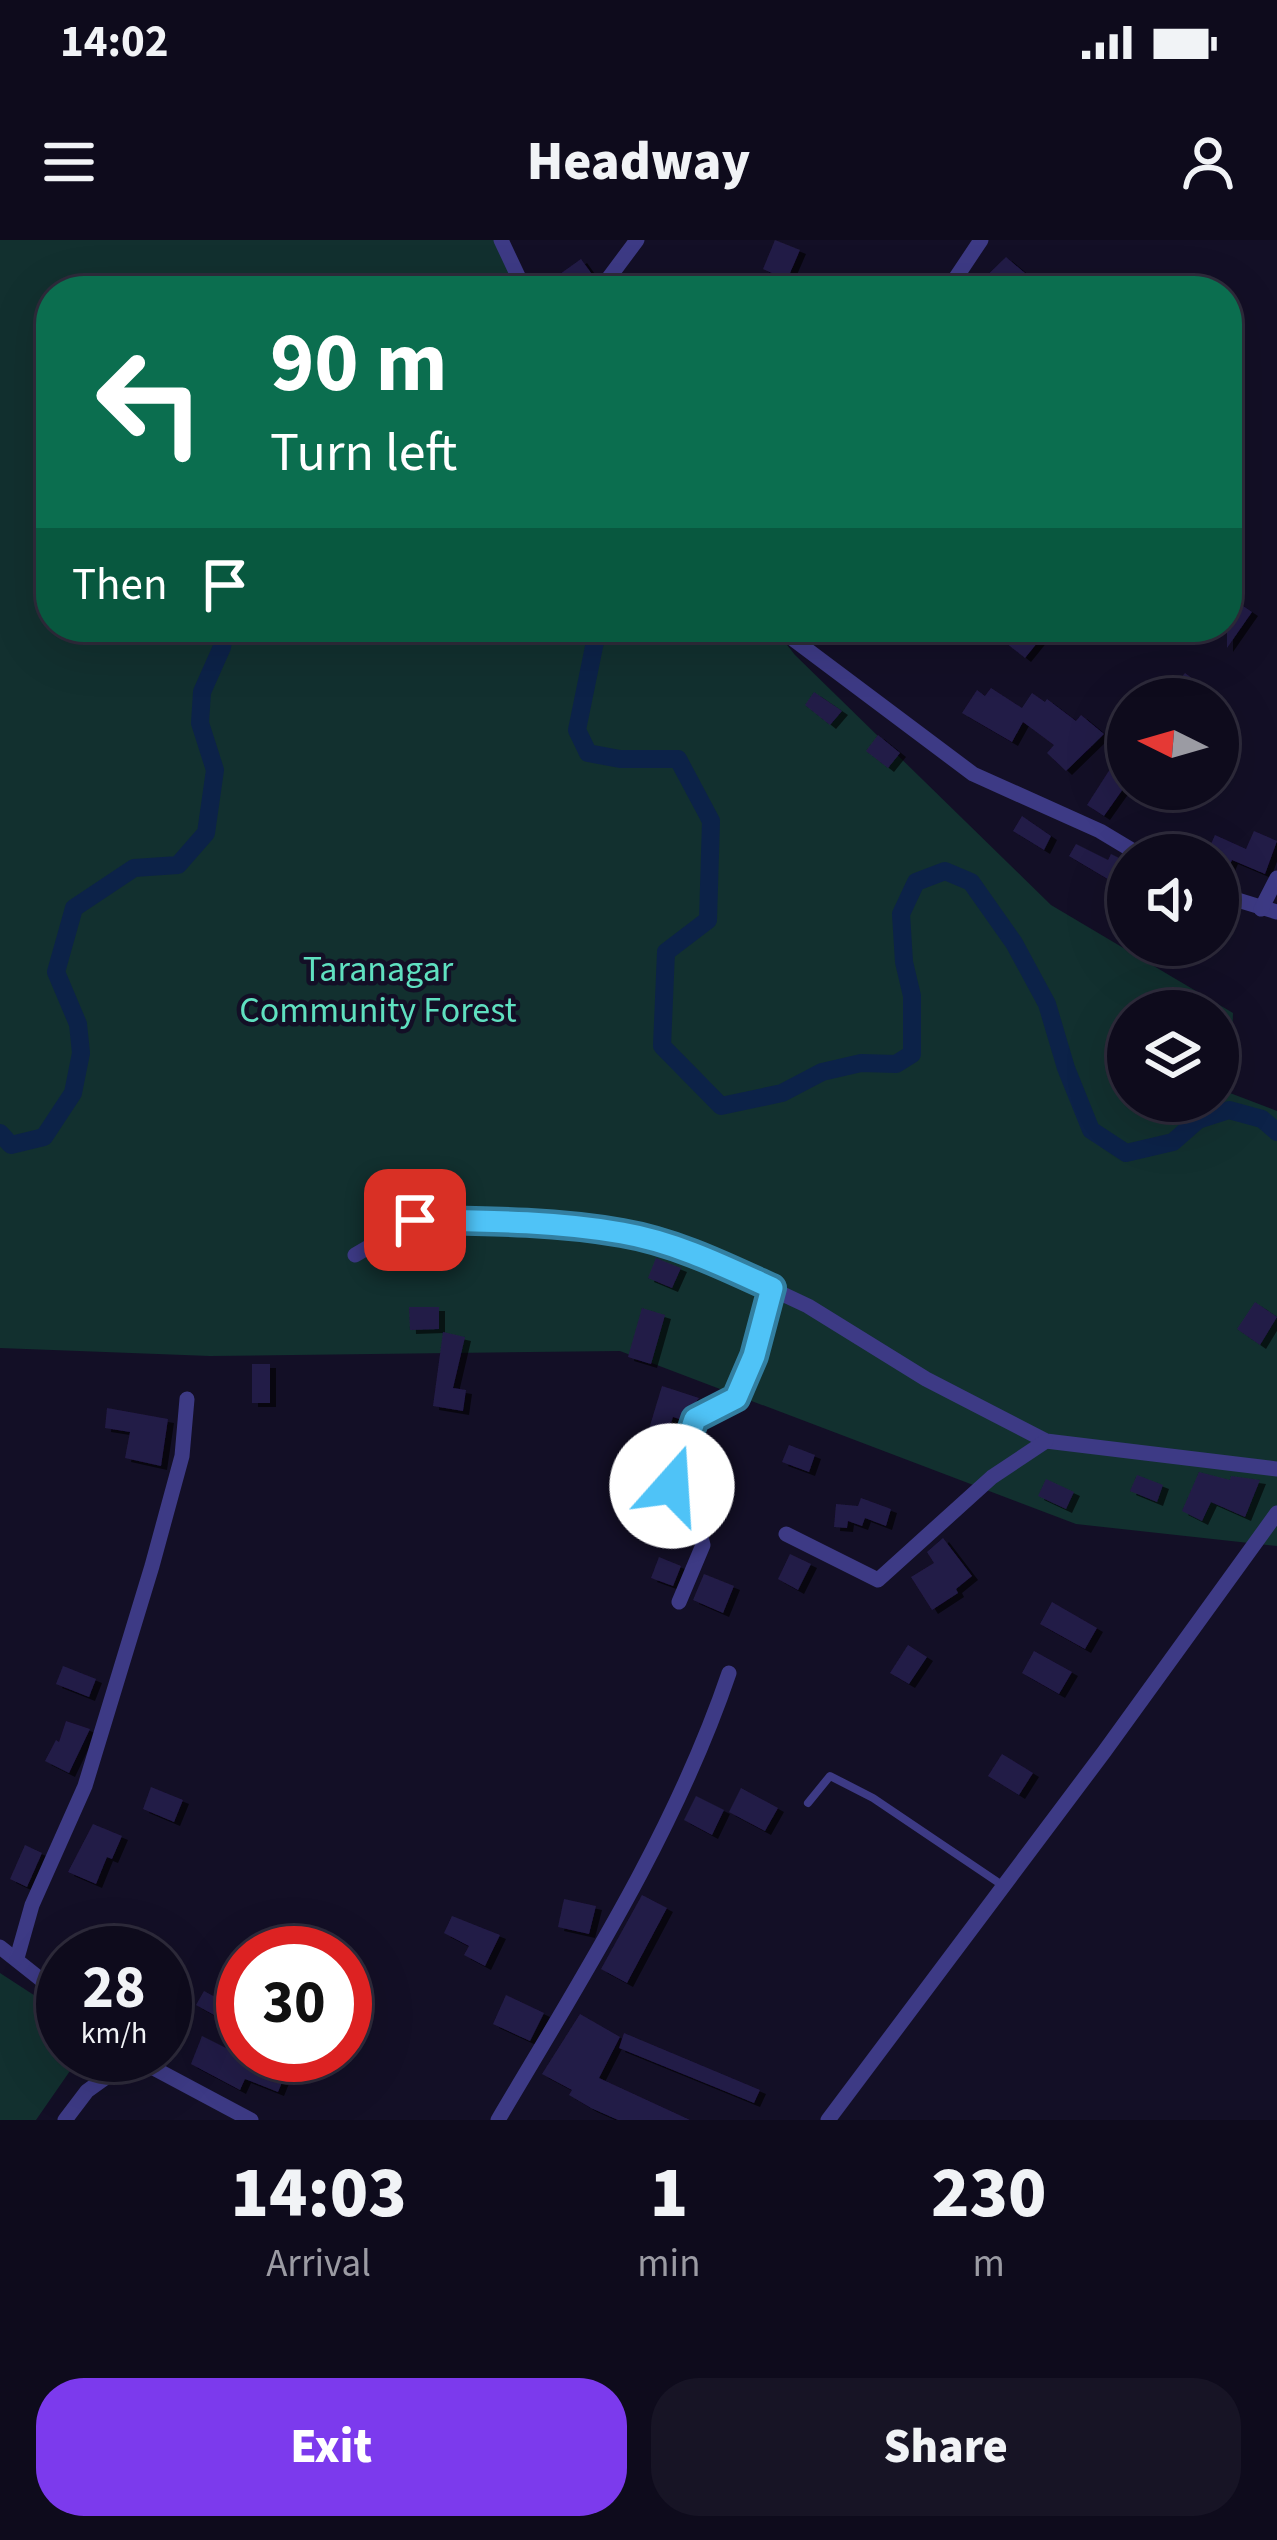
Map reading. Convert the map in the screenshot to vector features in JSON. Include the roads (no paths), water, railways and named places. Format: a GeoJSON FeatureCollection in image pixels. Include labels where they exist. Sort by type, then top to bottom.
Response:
{"type":"FeatureCollection","features":[{"type":"Feature","properties":{"kind":"street"},"geometry":{"type":"LineString","coordinates":[[501,240],[518,276]]}},
{"type":"Feature","properties":{"kind":"street"},"geometry":{"type":"LineString","coordinates":[[610,276],[637,240]]}},
{"type":"Feature","properties":{"kind":"street"},"geometry":{"type":"LineString","coordinates":[[957,276],[981,240]]}},
{"type":"Feature","properties":{"kind":"street"},"geometry":{"type":"LineString","coordinates":[[797,642],[973,774],[1107,835]]}},
{"type":"Feature","properties":{"kind":"street"},"geometry":{"type":"LineString","coordinates":[[1239,901],[1269,911],[1277,878]]}},
{"type":"Feature","properties":{"kind":"street"},"geometry":{"type":"LineString","coordinates":[[355,1255],[415,1220],[493,1220],[623,1233],[706,1258],[772,1288],[926,1379],[1046,1441],[1277,1469]]}},
{"type":"Feature","properties":{"kind":"street"},"geometry":{"type":"LineString","coordinates":[[679,1602],[703,1545],[700,1534],[666,1516],[664,1509],[695,1419],[736,1398],[754,1356],[772,1288]]}},
{"type":"Feature","properties":{"kind":"street"},"geometry":{"type":"LineString","coordinates":[[17,1958],[32,1905],[85,1786],[146,1587],[182,1456],[187,1399]]}},
{"type":"Feature","properties":{"kind":"street"},"geometry":{"type":"LineString","coordinates":[[786,1534],[878,1580],[992,1477],[1046,1441]]}},
{"type":"Feature","properties":{"kind":"street"},"geometry":{"type":"LineString","coordinates":[[828,2120],[1277,1513]]}},
{"type":"Feature","properties":{"kind":"street"},"geometry":{"type":"LineString","coordinates":[[498,2120],[604,1943],[704,1748],[729,1673]]}},
{"type":"Feature","properties":{"kind":"street"},"geometry":{"type":"LineString","coordinates":[[0,1947],[36,1974]]}},
{"type":"Feature","properties":{"kind":"street"},"geometry":{"type":"LineString","coordinates":[[64,2120],[98,2082]]}},
{"type":"Feature","properties":{"kind":"street"},"geometry":{"type":"LineString","coordinates":[[180,2082],[251,2120]]}},
{"type":"Feature","properties":{"kind":"lane"},"geometry":{"type":"LineString","coordinates":[[808,1803],[830,1776],[873,1798],[1004,1886]]}},
{"type":"Feature","properties":{"kind":"waterway"},"geometry":{"type":"LineString","coordinates":[[0,1133],[11,1145],[44,1137],[73,1093],[81,1053],[78,1024],[56,972],[74,908],[134,868],[178,865],[206,833],[215,770],[200,723],[202,692],[223,642]]}},
{"type":"Feature","properties":{"kind":"waterway"},"geometry":{"type":"LineString","coordinates":[[595,642],[577,730],[588,753],[620,759],[678,759],[711,821],[708,920],[666,952],[662,1046],[721,1106],[782,1093],[822,1072],[861,1063],[896,1064],[912,1054],[912,996],[901,914],[916,882],[945,871],[971,882],[1014,943],[1047,1004],[1091,1130],[1126,1153],[1173,1142],[1198,1120],[1229,1110],[1262,1119],[1277,1132]]}},
{"type":"Feature","properties":{"kind":"park label","name":"Taranagar Community Forest"},"geometry":{"type":"Point","coordinates":[378,990]}}]}
